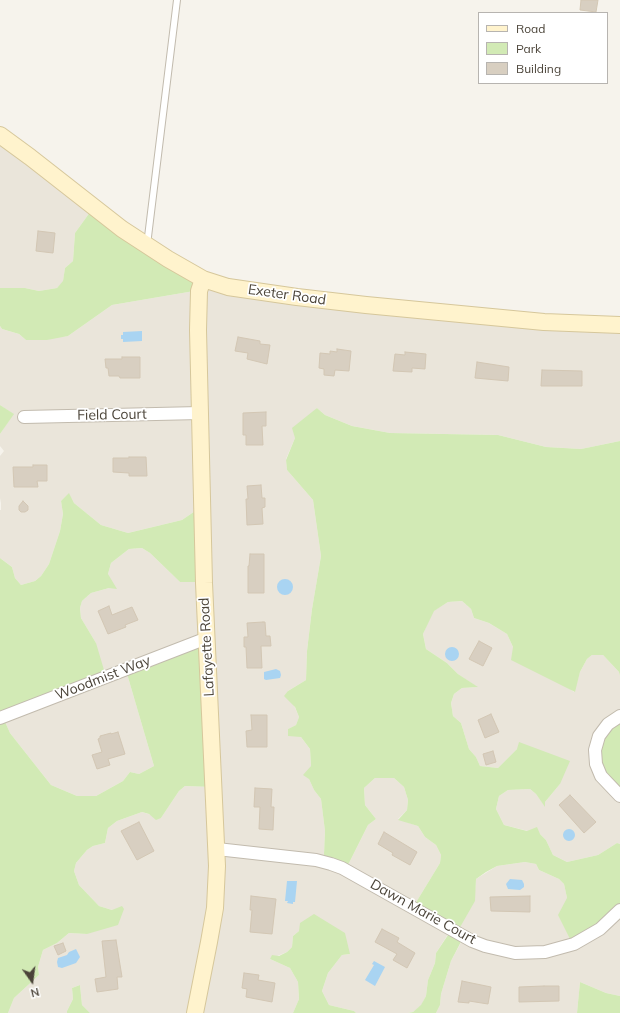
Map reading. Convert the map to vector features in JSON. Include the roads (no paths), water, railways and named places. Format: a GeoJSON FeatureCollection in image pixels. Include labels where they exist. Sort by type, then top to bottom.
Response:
{"type":"FeatureCollection","features":[{"type":"Feature","properties":{"kind":"street","name":"Exeter Road"},"geometry":{"type":"LineString","coordinates":[[0,135],[122,229],[147,246],[168,260],[203,279],[228,287],[366,305],[544,322],[620,326]]}},
{"type":"Feature","properties":{"kind":"street","name":"Lafayette Road"},"geometry":{"type":"LineString","coordinates":[[195,1013],[215,908],[218,866],[207,638],[200,413],[198,330],[199,291],[203,279]]}},
{"type":"Feature","properties":{"kind":"street","name":"Field Court"},"geometry":{"type":"LineString","coordinates":[[24,417],[200,413]]}},
{"type":"Feature","properties":{"kind":"street","name":"Woodmist Way"},"geometry":{"type":"LineString","coordinates":[[0,718],[207,638]]}},
{"type":"Feature","properties":{"kind":"street"},"geometry":{"type":"LineString","coordinates":[[620,716],[608,724],[599,736],[595,750],[596,764],[601,776],[620,796]]}},
{"type":"Feature","properties":{"kind":"street","name":"Dawn Marie Court"},"geometry":{"type":"LineString","coordinates":[[217,849],[316,860],[331,864],[342,868],[472,941],[515,953],[545,952],[574,944],[600,929],[620,910]]}},
{"type":"Feature","properties":{"kind":"lane"},"geometry":{"type":"LineString","coordinates":[[147,246],[177,0]]}},
{"type":"Feature","properties":{"kind":"water"},"geometry":{"type":"Polygon","coordinates":[[[142,331],[142,341],[123,342],[123,339],[121,339],[123,332],[142,331]]]}},
{"type":"Feature","properties":{"kind":"water"},"geometry":{"type":"Polygon","coordinates":[[[285,579],[292,584],[293,587],[288,594],[285,595],[278,590],[277,587],[282,580],[285,579]]]}},
{"type":"Feature","properties":{"kind":"water"},"geometry":{"type":"Polygon","coordinates":[[[452,647],[457,649],[459,654],[457,659],[452,661],[447,659],[445,654],[447,649],[452,647]]]}},
{"type":"Feature","properties":{"kind":"water"},"geometry":{"type":"Polygon","coordinates":[[[276,669],[280,671],[280,678],[264,679],[264,672],[276,669]]]}},
{"type":"Feature","properties":{"kind":"water"},"geometry":{"type":"Polygon","coordinates":[[[571,829],[574,830],[574,840],[567,841],[564,840],[563,833],[564,830],[571,829]]]}},
{"type":"Feature","properties":{"kind":"water"},"geometry":{"type":"Polygon","coordinates":[[[510,879],[522,880],[524,887],[520,890],[508,889],[506,884],[510,879]]]}},
{"type":"Feature","properties":{"kind":"water"},"geometry":{"type":"Polygon","coordinates":[[[287,881],[297,881],[295,902],[293,902],[293,904],[285,901],[287,881]]]}},
{"type":"Feature","properties":{"kind":"water"},"geometry":{"type":"Polygon","coordinates":[[[76,949],[80,957],[76,963],[62,968],[58,967],[58,958],[67,955],[69,952],[76,949]]]}},
{"type":"Feature","properties":{"kind":"water"},"geometry":{"type":"Polygon","coordinates":[[[374,961],[385,967],[375,986],[365,980],[374,965],[372,964],[374,961]]]}}]}
